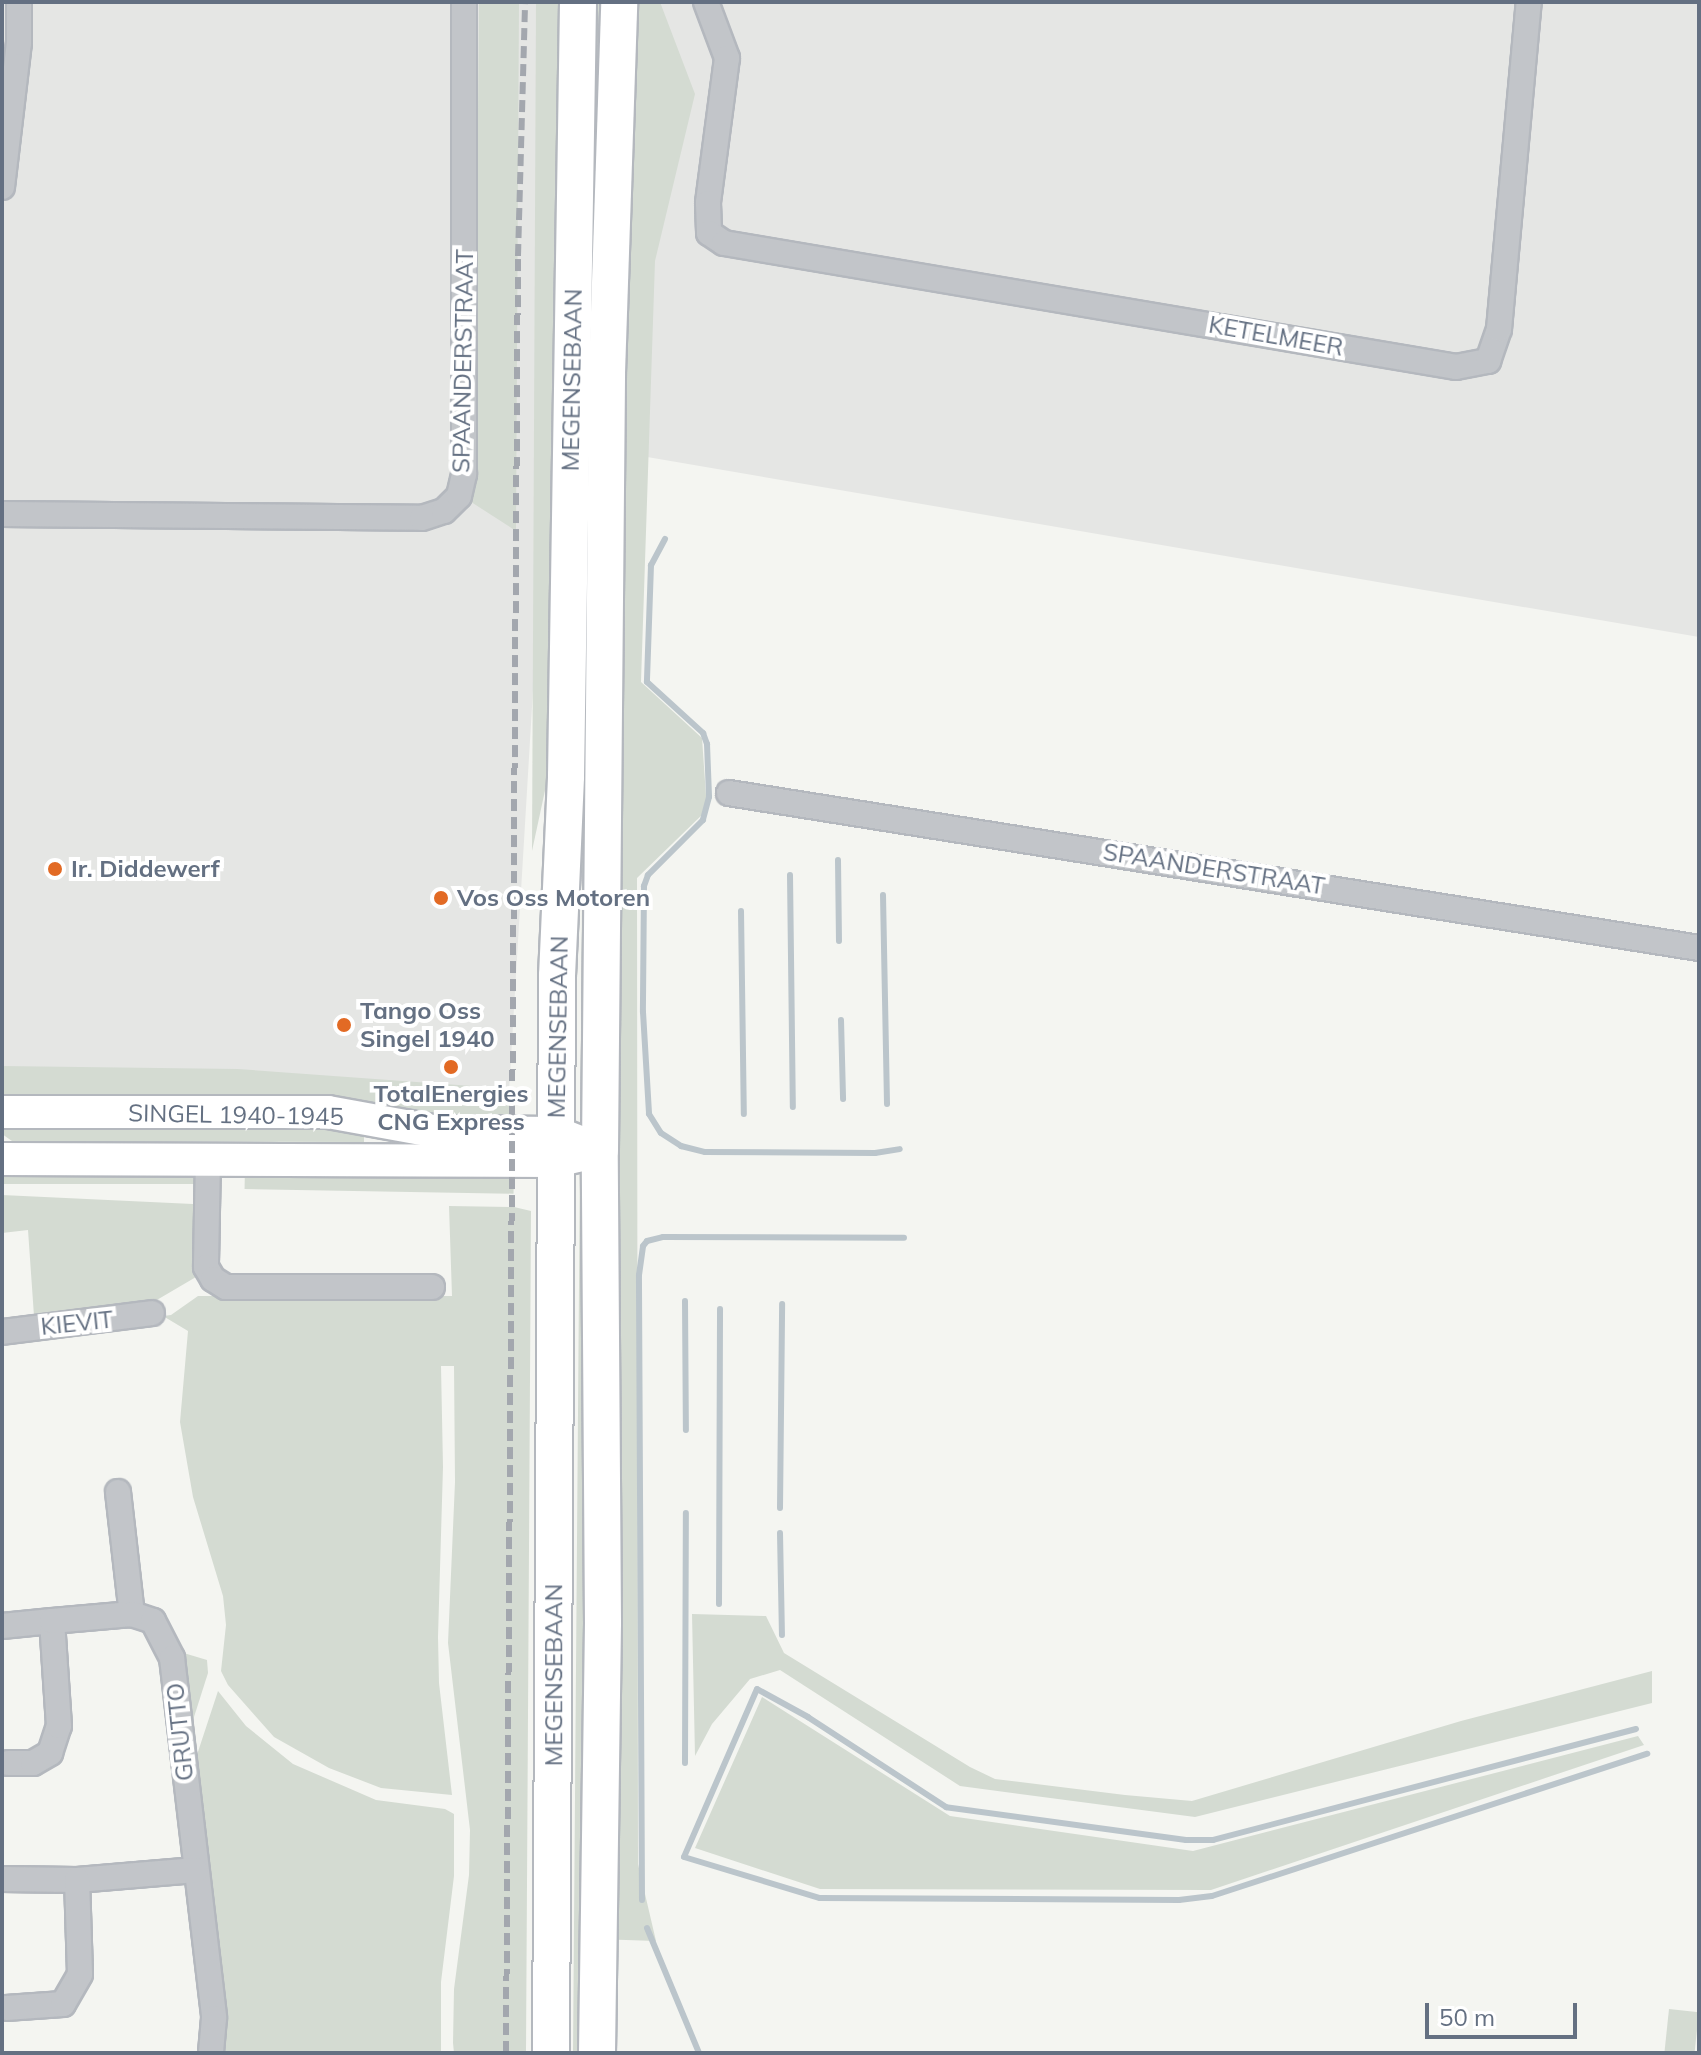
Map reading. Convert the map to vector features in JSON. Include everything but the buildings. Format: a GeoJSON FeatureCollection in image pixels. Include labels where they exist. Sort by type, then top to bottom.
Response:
{"type":"FeatureCollection","features":[{"type":"Feature","properties":{"kind":"main road","name":"MEGENSEBAAN"},"geometry":{"type":"LineString","coordinates":[[551,2053],[557,976],[567,760],[578,2]]}},
{"type":"Feature","properties":{"kind":"main road","name":"MEGENSEBAAN"},"geometry":{"type":"LineString","coordinates":[[597,2053],[603,1623],[600,1150],[607,373],[619,2]]}},
{"type":"Feature","properties":{"kind":"main road","name":"SINGEL 1940-1945"},"geometry":{"type":"LineString","coordinates":[[2,1112],[328,1112],[438,1132],[600,1150]]}},
{"type":"Feature","properties":{"kind":"main road","name":"SINGEL 1940-1945"},"geometry":{"type":"LineString","coordinates":[[2,1159],[208,1159],[556,1147]]}},
{"type":"Feature","properties":{"kind":"street"},"geometry":{"type":"LineString","coordinates":[[2,187],[19,43],[19,2]]}},
{"type":"Feature","properties":{"kind":"street","name":"SPAANDERSTRAAT"},"geometry":{"type":"LineString","coordinates":[[2,514],[422,518],[444,511],[459,496],[464,474],[464,2]]}},
{"type":"Feature","properties":{"kind":"street","name":"KETELMEER"},"geometry":{"type":"LineString","coordinates":[[706,2],[727,58],[708,203],[709,233],[724,243],[1456,367],[1488,361],[1499,329],[1529,2]]}},
{"type":"Feature","properties":{"kind":"street","name":"SPAANDERSTRAAT"},"geometry":{"type":"LineString","coordinates":[[729,793],[1699,948]]}},
{"type":"Feature","properties":{"kind":"street","name":"SINGEL 1940-1945"},"geometry":{"type":"LineString","coordinates":[[208,1159],[206,1267],[213,1279],[226,1287],[432,1287]]}},
{"type":"Feature","properties":{"kind":"street","name":"KIEVIT"},"geometry":{"type":"LineString","coordinates":[[2,1332],[152,1313]]}},
{"type":"Feature","properties":{"kind":"street"},"geometry":{"type":"LineString","coordinates":[[2,1626],[132,1614],[118,1492]]}},
{"type":"Feature","properties":{"kind":"street","name":"GRUTTO"},"geometry":{"type":"LineString","coordinates":[[132,1614],[153,1621],[172,1658],[214,2018],[211,2053]]}},
{"type":"Feature","properties":{"kind":"street"},"geometry":{"type":"LineString","coordinates":[[8,1763],[33,1763],[50,1753],[59,1726],[52,1621]]}},
{"type":"Feature","properties":{"kind":"street"},"geometry":{"type":"LineString","coordinates":[[2,1879],[77,1880],[196,1870]]}},
{"type":"Feature","properties":{"kind":"street"},"geometry":{"type":"LineString","coordinates":[[6,2008],[63,2004],[80,1974],[77,1880]]}},
{"type":"Feature","properties":{"kind":"shaded area"},"geometry":{"type":"Polygon","coordinates":[[[2,2],[1699,2],[1699,637],[548,440],[507,1125],[2,1111],[2,2]]]}},
{"type":"Feature","properties":{"kind":"shaded area"},"geometry":{"type":"Polygon","coordinates":[[[479,2],[519,2],[516,531],[465,498],[475,436],[479,2]]]}},
{"type":"Feature","properties":{"kind":"shaded area"},"geometry":{"type":"Polygon","coordinates":[[[536,2],[566,2],[555,744],[532,851],[536,2]]]}},
{"type":"Feature","properties":{"kind":"shaded area"},"geometry":{"type":"Polygon","coordinates":[[[589,2],[660,2],[695,94],[655,261],[641,682],[702,738],[707,810],[637,878],[638,1864],[656,1941],[596,1939],[595,2053],[573,2053],[589,2]]]}},
{"type":"Feature","properties":{"kind":"shaded area"},"geometry":{"type":"Polygon","coordinates":[[[2,1066],[238,1069],[515,1089],[515,1120],[452,1119],[283,1096],[2,1096],[2,1066]]]}},
{"type":"Feature","properties":{"kind":"shaded area"},"geometry":{"type":"Polygon","coordinates":[[[269,1113],[364,1130],[364,1142],[12,1141],[2,1134],[2,1117],[269,1113]]]}},
{"type":"Feature","properties":{"kind":"shaded area"},"geometry":{"type":"Polygon","coordinates":[[[245,1164],[514,1169],[514,1194],[245,1189],[245,1164]]]}},
{"type":"Feature","properties":{"kind":"shaded area"},"geometry":{"type":"Polygon","coordinates":[[[2,1171],[194,1174],[198,1184],[2,1184],[2,1171]]]}},
{"type":"Feature","properties":{"kind":"shaded area"},"geometry":{"type":"Polygon","coordinates":[[[2,1195],[214,1205],[213,1267],[150,1304],[34,1316],[28,1230],[2,1233],[2,1195]]]}},
{"type":"Feature","properties":{"kind":"shaded area"},"geometry":{"type":"Polygon","coordinates":[[[449,1206],[514,1207],[531,1211],[526,2053],[454,2053],[454,1989],[469,1875],[470,1830],[448,1643],[455,1482],[454,1366],[441,1366],[443,1467],[438,1637],[439,1683],[452,1795],[381,1788],[329,1768],[274,1737],[228,1685],[221,1671],[226,1625],[223,1596],[193,1497],[180,1422],[188,1331],[163,1316],[171,1315],[198,1296],[452,1296],[449,1206]]]}},
{"type":"Feature","properties":{"kind":"shaded area"},"geometry":{"type":"Polygon","coordinates":[[[692,1614],[766,1616],[784,1653],[970,1767],[995,1779],[1125,1795],[1192,1801],[1461,1721],[1652,1671],[1652,1703],[1195,1817],[960,1786],[780,1670],[750,1679],[712,1724],[695,1756],[692,1614]]]}},
{"type":"Feature","properties":{"kind":"shaded area"},"geometry":{"type":"Polygon","coordinates":[[[177,1651],[207,1660],[208,1673],[187,1739],[177,1651]]]}},
{"type":"Feature","properties":{"kind":"shaded area"},"geometry":{"type":"Polygon","coordinates":[[[218,1691],[246,1726],[293,1764],[376,1800],[445,1809],[454,1814],[454,1876],[441,1982],[441,2053],[217,2053],[191,1773],[218,1691]]]}},
{"type":"Feature","properties":{"kind":"shaded area"},"geometry":{"type":"Polygon","coordinates":[[[762,1697],[950,1816],[1193,1851],[1638,1736],[1644,1745],[1211,1890],[820,1889],[695,1848],[762,1697]]]}},
{"type":"Feature","properties":{"kind":"shaded area"},"geometry":{"type":"Polygon","coordinates":[[[1669,2009],[1699,2012],[1695,2053],[1664,2053],[1669,2009]]]}},
{"type":"Feature","properties":{"kind":"waterway"},"geometry":{"type":"LineString","coordinates":[[665,539],[651,565],[647,682],[703,733],[707,744],[709,797],[703,820],[648,875],[644,886],[643,1012],[649,1114],[661,1133],[681,1146],[705,1152],[875,1153],[900,1149]]}},
{"type":"Feature","properties":{"kind":"waterway"},"geometry":{"type":"LineString","coordinates":[[838,860],[839,941]]}},
{"type":"Feature","properties":{"kind":"waterway"},"geometry":{"type":"LineString","coordinates":[[790,875],[793,1107]]}},
{"type":"Feature","properties":{"kind":"waterway"},"geometry":{"type":"LineString","coordinates":[[883,895],[887,1104]]}},
{"type":"Feature","properties":{"kind":"waterway"},"geometry":{"type":"LineString","coordinates":[[741,911],[744,1114]]}},
{"type":"Feature","properties":{"kind":"waterway"},"geometry":{"type":"LineString","coordinates":[[841,1020],[843,1099]]}},
{"type":"Feature","properties":{"kind":"waterway"},"geometry":{"type":"LineString","coordinates":[[642,1900],[639,1275],[643,1246],[647,1241],[663,1237],[904,1238]]}},
{"type":"Feature","properties":{"kind":"waterway"},"geometry":{"type":"LineString","coordinates":[[685,1301],[686,1430]]}},
{"type":"Feature","properties":{"kind":"waterway"},"geometry":{"type":"LineString","coordinates":[[780,1508],[782,1304]]}},
{"type":"Feature","properties":{"kind":"waterway"},"geometry":{"type":"LineString","coordinates":[[719,1604],[720,1309]]}},
{"type":"Feature","properties":{"kind":"waterway"},"geometry":{"type":"LineString","coordinates":[[685,1763],[686,1513]]}},
{"type":"Feature","properties":{"kind":"waterway"},"geometry":{"type":"LineString","coordinates":[[780,1533],[782,1635]]}},
{"type":"Feature","properties":{"kind":"waterway"},"geometry":{"type":"LineString","coordinates":[[1636,1729],[1213,1840],[1186,1840],[946,1807],[808,1717],[757,1689],[684,1857],[820,1898],[1179,1900],[1212,1896],[1647,1754]]}},
{"type":"Feature","properties":{"kind":"waterway"},"geometry":{"type":"LineString","coordinates":[[647,1928],[699,2053]]}},
{"type":"Feature","properties":{"kind":"railway"},"geometry":{"type":"LineString","coordinates":[[506,2053],[518,256],[525,2]]}},
{"type":"Feature","properties":{"kind":"place","name":"Ir. Diddewerf"},"geometry":{"type":"Point","coordinates":[55,869]}},
{"type":"Feature","properties":{"kind":"place","name":"Vos Oss Motoren"},"geometry":{"type":"Point","coordinates":[441,898]}},
{"type":"Feature","properties":{"kind":"place","name":"Tango Oss Singel 1940"},"geometry":{"type":"Point","coordinates":[344,1025]}},
{"type":"Feature","properties":{"kind":"place","name":"TotalEnergies CNG Express"},"geometry":{"type":"Point","coordinates":[451,1067]}}]}
